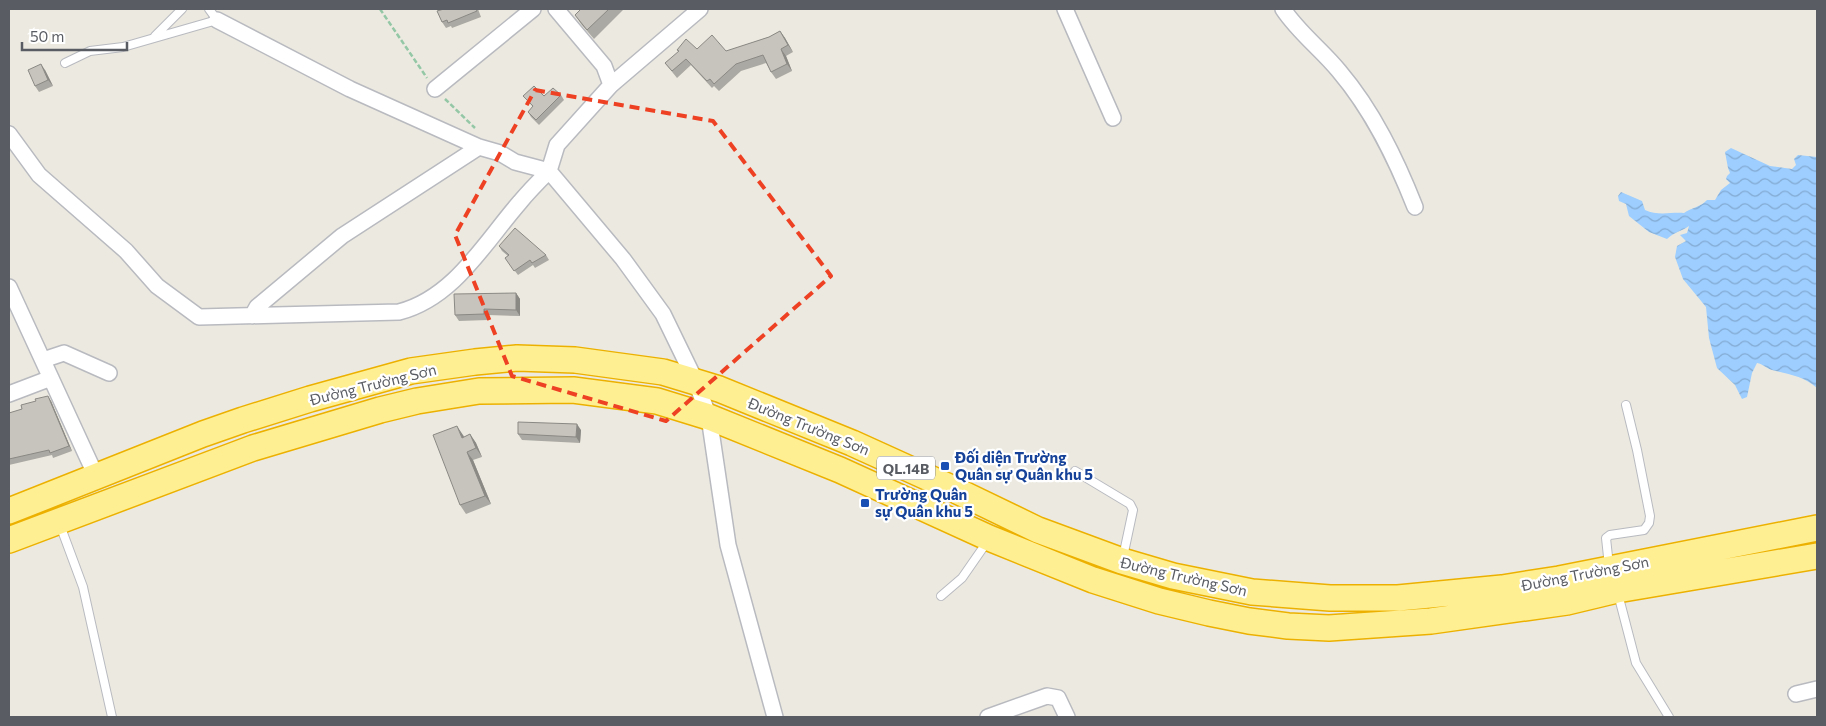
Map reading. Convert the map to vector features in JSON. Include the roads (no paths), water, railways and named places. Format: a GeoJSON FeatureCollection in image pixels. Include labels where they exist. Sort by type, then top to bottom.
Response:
{"type":"FeatureCollection","features":[{"type":"Feature","properties":{"kind":"highway","name":"Đường Trường Sơn"},"geometry":{"type":"LineString","coordinates":[[9,512],[96,476],[243,420],[373,381],[436,368],[517,358],[575,360],[663,372],[719,389],[852,443],[1038,530],[1122,561],[1173,576],[1252,592],[1330,598],[1398,598],[1521,585],[1613,580],[1817,556]]}},
{"type":"Feature","properties":{"kind":"highway","name":"Đường Trường Sơn"},"geometry":{"type":"LineString","coordinates":[[9,540],[253,448],[319,427],[417,400],[494,390],[573,390],[657,401],[709,417],[840,470],[989,538],[1093,580],[1159,601],[1233,618],[1288,626],[1362,627],[1431,621],[1567,602],[1613,580],[1817,528]]}},
{"type":"Feature","properties":{"kind":"street"},"geometry":{"type":"LineString","coordinates":[[435,89],[533,9]]}},
{"type":"Feature","properties":{"kind":"street"},"geometry":{"type":"LineString","coordinates":[[556,9],[604,66],[611,85]]}},
{"type":"Feature","properties":{"kind":"street"},"geometry":{"type":"LineString","coordinates":[[9,134],[39,174],[126,251],[157,286],[199,317],[399,312],[410,309],[438,292],[470,265],[520,202],[549,171],[557,145],[611,85],[700,9]]}},
{"type":"Feature","properties":{"kind":"street"},"geometry":{"type":"LineString","coordinates":[[1065,9],[1113,118]]}},
{"type":"Feature","properties":{"kind":"street"},"geometry":{"type":"LineString","coordinates":[[1283,9],[1293,24],[1338,70],[1364,103],[1400,170],[1415,207]]}},
{"type":"Feature","properties":{"kind":"street"},"geometry":{"type":"LineString","coordinates":[[213,14],[350,89],[478,147],[500,153],[514,162],[549,171],[623,259],[663,314],[696,382],[709,417],[728,545],[775,717]]}},
{"type":"Feature","properties":{"kind":"street"},"geometry":{"type":"LineString","coordinates":[[252,316],[257,307],[342,236],[478,147]]}},
{"type":"Feature","properties":{"kind":"street"},"geometry":{"type":"LineString","coordinates":[[9,287],[96,476]]}},
{"type":"Feature","properties":{"kind":"street"},"geometry":{"type":"LineString","coordinates":[[43,360],[64,353],[109,373]]}},
{"type":"Feature","properties":{"kind":"street"},"geometry":{"type":"LineString","coordinates":[[9,394],[51,378]]}},
{"type":"Feature","properties":{"kind":"street"},"geometry":{"type":"LineString","coordinates":[[1796,694],[1817,690]]}},
{"type":"Feature","properties":{"kind":"street"},"geometry":{"type":"LineString","coordinates":[[988,717],[1047,696],[1058,698],[1067,717]]}},
{"type":"Feature","properties":{"kind":"lane"},"geometry":{"type":"LineString","coordinates":[[155,36],[182,9]]}},
{"type":"Feature","properties":{"kind":"lane"},"geometry":{"type":"LineString","coordinates":[[65,63],[90,51],[123,47],[213,14]]}},
{"type":"Feature","properties":{"kind":"lane"},"geometry":{"type":"LineString","coordinates":[[1626,405],[1637,450],[1650,523],[1644,530],[1610,534],[1606,538],[1613,580],[1636,663],[1670,717]]}},
{"type":"Feature","properties":{"kind":"lane"},"geometry":{"type":"LineString","coordinates":[[1075,471],[1130,504],[1134,510],[1122,561]]}},
{"type":"Feature","properties":{"kind":"lane"},"geometry":{"type":"LineString","coordinates":[[59,521],[83,587],[112,717]]}},
{"type":"Feature","properties":{"kind":"lane"},"geometry":{"type":"LineString","coordinates":[[941,596],[962,578],[989,538]]}},
{"type":"Feature","properties":{"kind":"water"},"geometry":{"type":"Polygon","coordinates":[[[1731,148],[1770,166],[1792,169],[1796,165],[1794,159],[1798,155],[1817,157],[1817,388],[1801,378],[1772,370],[1757,363],[1752,373],[1747,397],[1742,399],[1735,385],[1717,368],[1709,338],[1706,307],[1683,279],[1675,257],[1677,246],[1686,241],[1680,235],[1687,233],[1689,226],[1667,239],[1649,232],[1629,216],[1626,204],[1619,201],[1618,196],[1621,192],[1642,201],[1645,210],[1655,213],[1684,213],[1707,200],[1715,200],[1721,190],[1730,183],[1726,179],[1730,173],[1725,152],[1731,148]]]}},
{"type":"Feature","properties":{"kind":"place","name":"Đối diện Trường Quân sự Quân khu 5"},"geometry":{"type":"Point","coordinates":[945,466]}},
{"type":"Feature","properties":{"kind":"place","name":"Trường Quân sự Quân khu 5"},"geometry":{"type":"Point","coordinates":[865,503]}}]}
